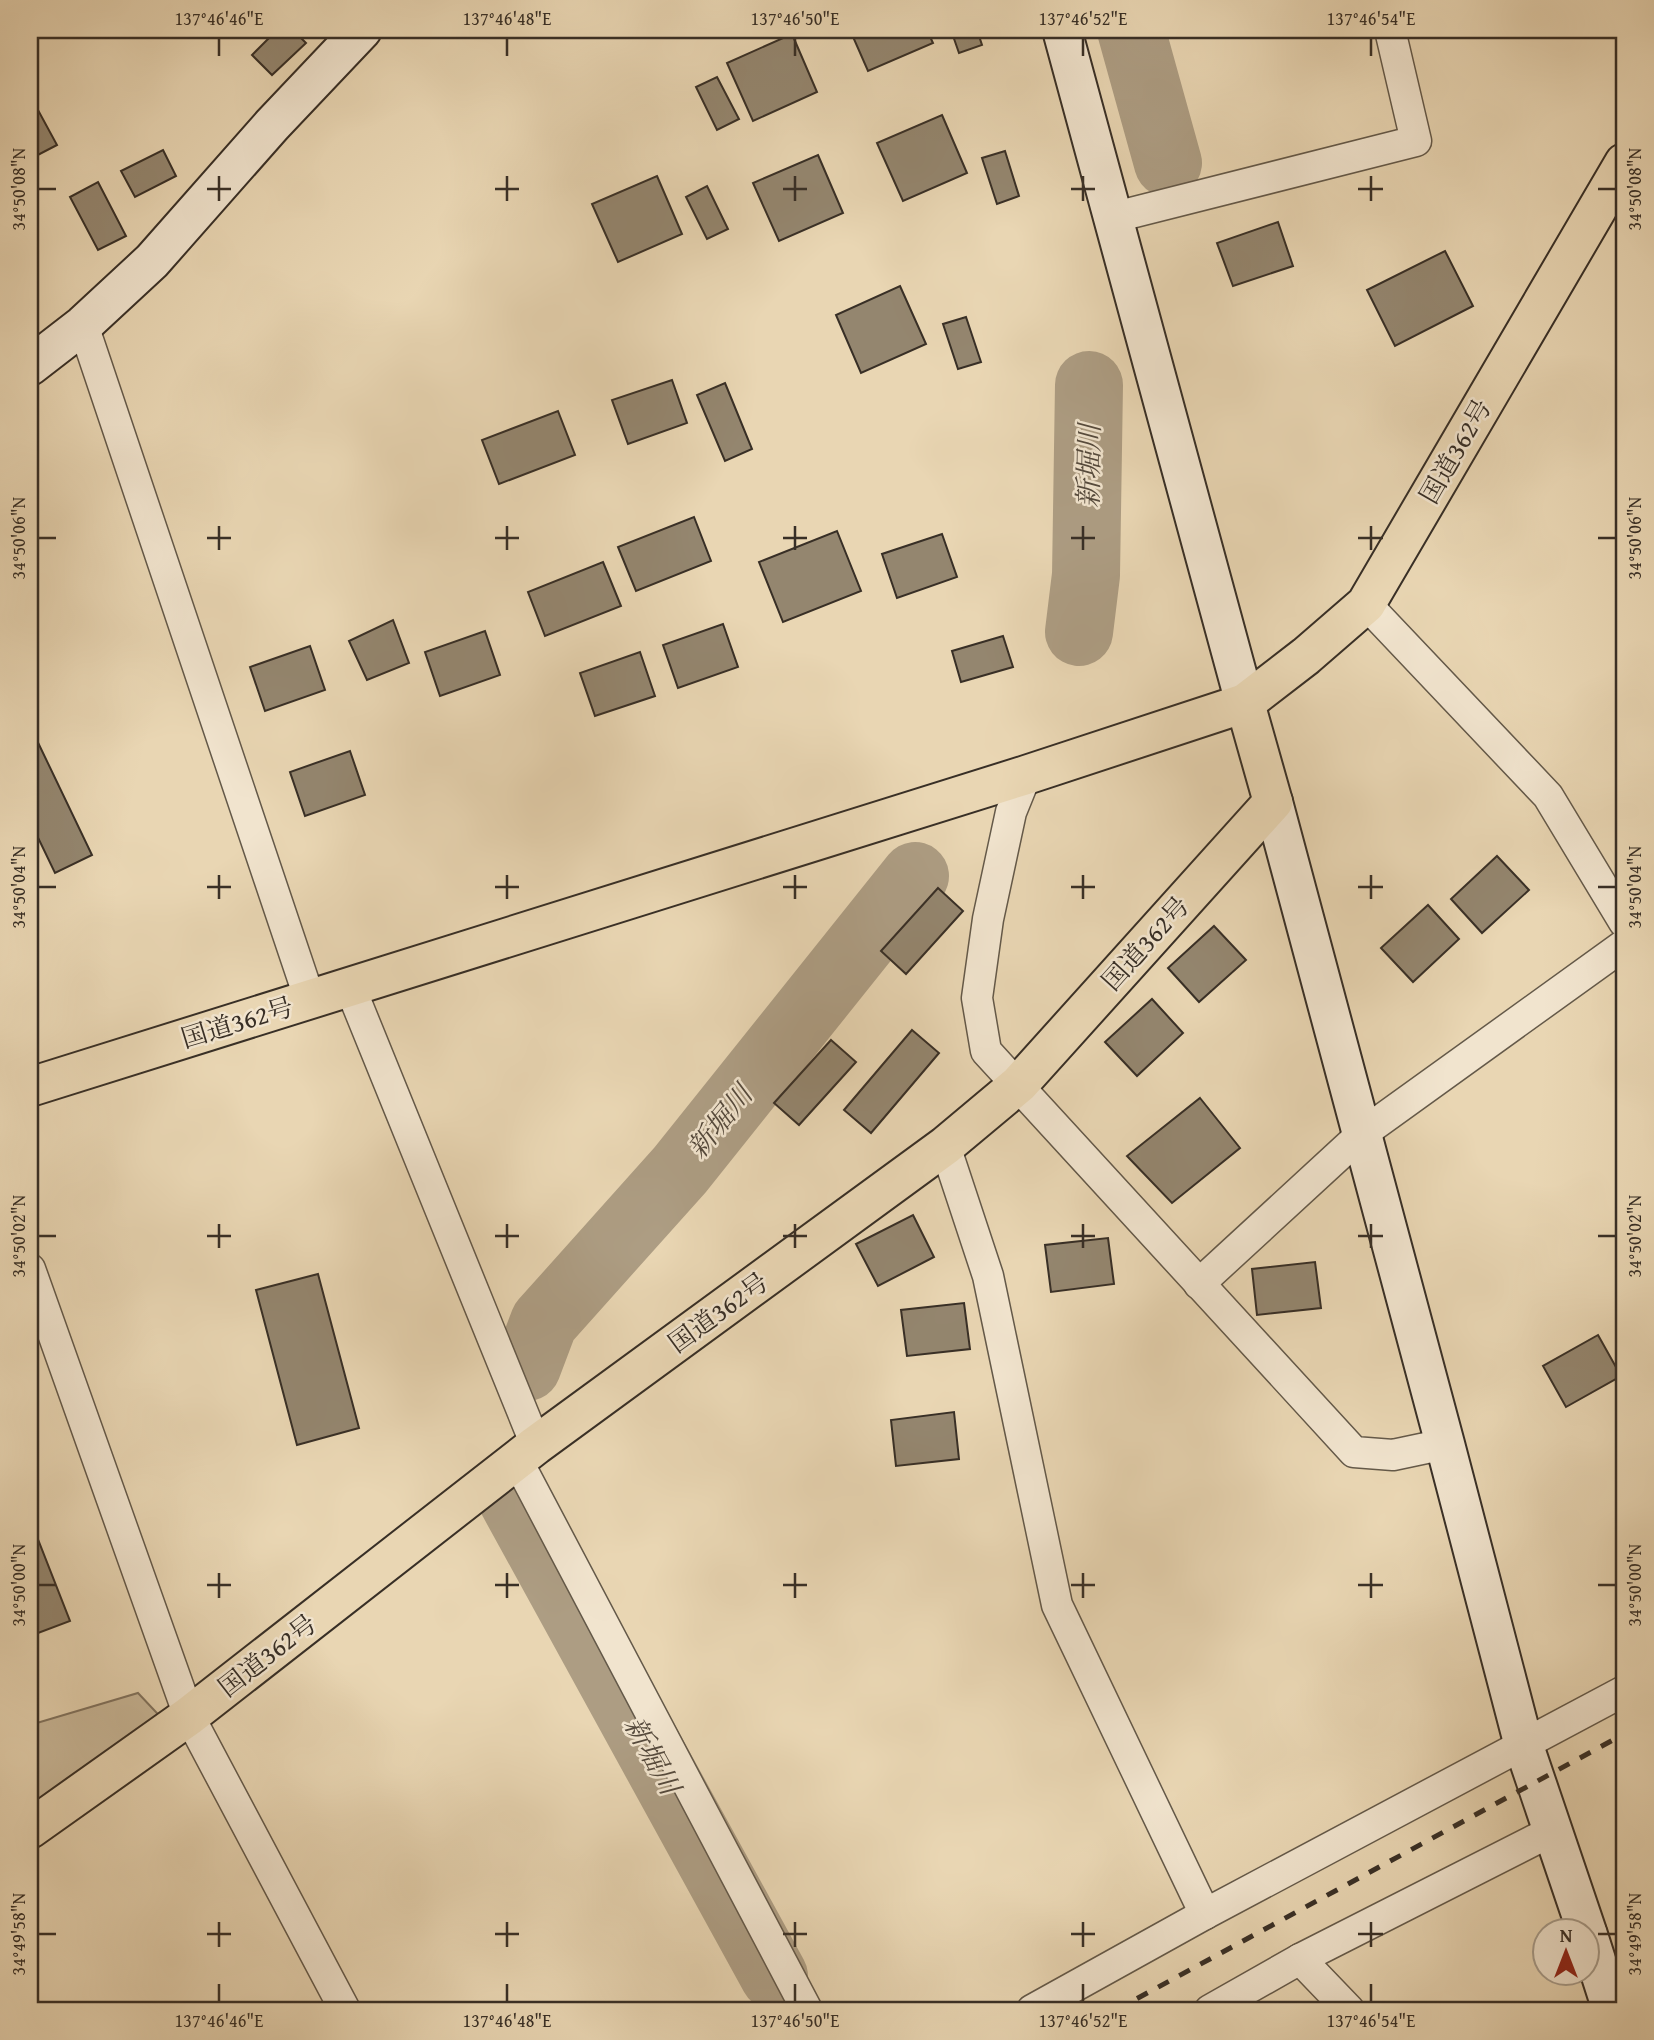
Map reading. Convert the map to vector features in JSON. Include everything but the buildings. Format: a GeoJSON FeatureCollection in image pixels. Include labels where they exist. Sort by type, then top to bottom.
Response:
{"type":"FeatureCollection","features":[{"type":"Feature","properties":{"kind":"highway","name":"国道362号"},"geometry":{"type":"LineString","coordinates":[[30,1087],[1026,775],[1245,702],[1306,656],[1366,604],[1624,163]]}},
{"type":"Feature","properties":{"kind":"highway"},"geometry":{"type":"LineString","coordinates":[[1245,702],[1273,802]]}},
{"type":"Feature","properties":{"kind":"highway","name":"国道362号"},"geometry":{"type":"LineString","coordinates":[[30,1829],[189,1716],[526,1453],[945,1146],[1018,1084],[1273,802]]}},
{"type":"Feature","properties":{"kind":"street"},"geometry":{"type":"LineString","coordinates":[[30,366],[83,325],[152,261],[272,125],[362,30]]}},
{"type":"Feature","properties":{"kind":"street"},"geometry":{"type":"LineString","coordinates":[[1062,30],[1245,702]]}},
{"type":"Feature","properties":{"kind":"street"},"geometry":{"type":"LineString","coordinates":[[1115,217],[1416,141],[1390,30]]}},
{"type":"Feature","properties":{"kind":"street"},"geometry":{"type":"LineString","coordinates":[[83,325],[310,1000]]}},
{"type":"Feature","properties":{"kind":"street"},"geometry":{"type":"LineString","coordinates":[[1366,604],[1548,796],[1624,922]]}},
{"type":"Feature","properties":{"kind":"street"},"geometry":{"type":"LineString","coordinates":[[1026,775],[1011,813],[988,919],[977,998],[986,1051],[1354,1452],[1393,1455],[1446,1444]]}},
{"type":"Feature","properties":{"kind":"street"},"geometry":{"type":"LineString","coordinates":[[1273,802],[1446,1444],[1524,1746],[1582,1918]]}},
{"type":"Feature","properties":{"kind":"street"},"geometry":{"type":"LineString","coordinates":[[1199,1284],[1363,1133],[1624,945]]}},
{"type":"Feature","properties":{"kind":"street"},"geometry":{"type":"LineString","coordinates":[[349,987],[526,1453],[807,2010]]}},
{"type":"Feature","properties":{"kind":"street"},"geometry":{"type":"LineString","coordinates":[[945,1146],[988,1276],[1057,1605],[1205,1913]]}},
{"type":"Feature","properties":{"kind":"street"},"geometry":{"type":"LineString","coordinates":[[30,1269],[189,1716],[345,2010]]}},
{"type":"Feature","properties":{"kind":"street"},"geometry":{"type":"LineString","coordinates":[[1032,2010],[1205,1913],[1624,1691]]}},
{"type":"Feature","properties":{"kind":"street"},"geometry":{"type":"LineString","coordinates":[[1210,2010],[1300,1959],[1554,1830]]}},
{"type":"Feature","properties":{"kind":"street"},"geometry":{"type":"LineString","coordinates":[[1300,1959],[1349,2010]]}},
{"type":"Feature","properties":{"kind":"street"},"geometry":{"type":"LineString","coordinates":[[1602,1979],[1612,2010]]}},
{"type":"Feature","properties":{"kind":"shaded area"},"geometry":{"type":"Polygon","coordinates":[[[138,1693],[171,1728],[30,1814],[30,1725],[138,1693]]]}},
{"type":"Feature","properties":{"kind":"waterway","name":"新堀川"},"geometry":{"type":"LineString","coordinates":[[1131,30],[1168,163]]}},
{"type":"Feature","properties":{"kind":"waterway","name":"新堀川"},"geometry":{"type":"LineString","coordinates":[[1079,632],[1086,575],[1089,385]]}},
{"type":"Feature","properties":{"kind":"waterway","name":"新堀川"},"geometry":{"type":"LineString","coordinates":[[527,1367],[544,1322],[680,1170],[915,876]]}},
{"type":"Feature","properties":{"kind":"waterway","name":"新堀川"},"geometry":{"type":"LineString","coordinates":[[512,1499],[774,1976]]}},
{"type":"Feature","properties":{"kind":"railway"},"geometry":{"type":"LineString","coordinates":[[1116,2010],[1624,1734]]}}]}
